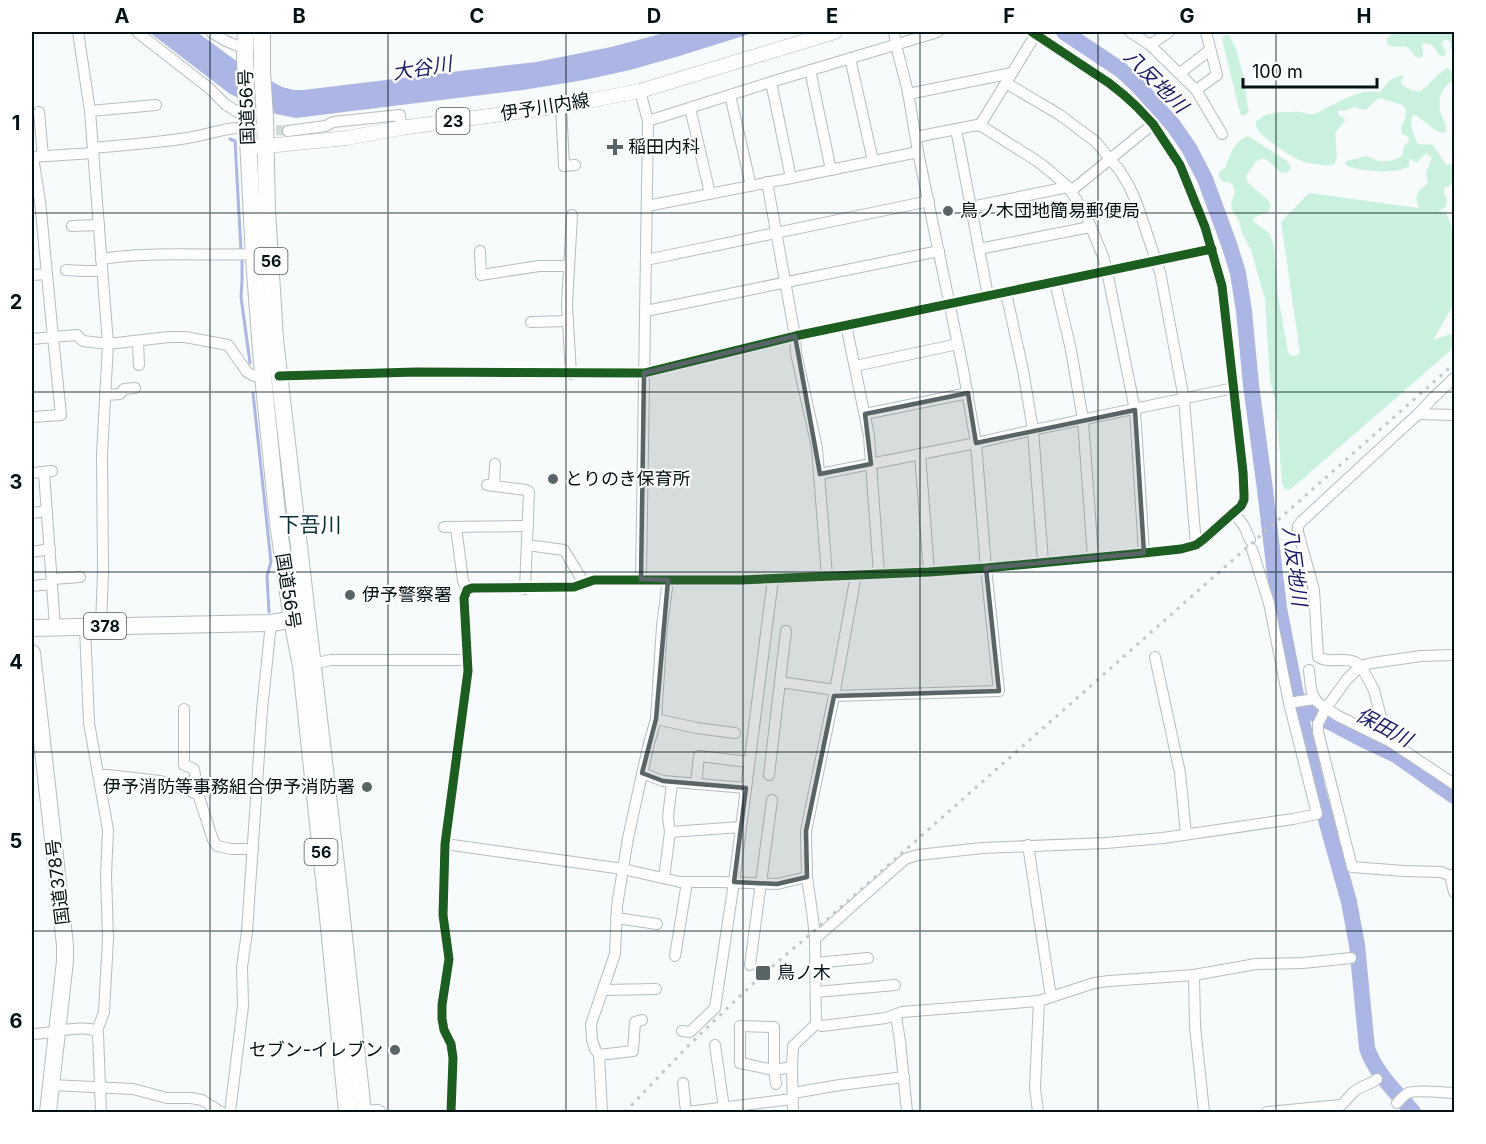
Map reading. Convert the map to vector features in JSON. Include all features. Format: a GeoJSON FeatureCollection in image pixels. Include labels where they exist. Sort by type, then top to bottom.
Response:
{"type":"FeatureCollection","features":[{"type":"Feature","properties":{"kind":"highway","name":"国道56号"},"geometry":{"type":"LineString","coordinates":[[246,32],[244,118],[261,136],[275,339],[271,376]]}},
{"type":"Feature","properties":{"kind":"highway","name":"国道56号"},"geometry":{"type":"LineString","coordinates":[[262,32],[261,136],[254,254],[271,376],[278,524],[307,666],[352,1112]]}},
{"type":"Feature","properties":{"kind":"highway","name":"378"},"geometry":{"type":"LineString","coordinates":[[32,628],[271,623],[299,618]]}},
{"type":"Feature","properties":{"kind":"highway","name":"国道378号"},"geometry":{"type":"LineString","coordinates":[[32,652],[65,945],[48,1113]]}},
{"type":"Feature","properties":{"kind":"main road","name":"伊予川内線"},"geometry":{"type":"LineString","coordinates":[[261,136],[348,138],[401,128],[561,106],[640,91],[835,32]]}},
{"type":"Feature","properties":{"kind":"street"},"geometry":{"type":"LineString","coordinates":[[78,32],[90,111],[108,344],[102,455],[103,571],[93,627],[89,723],[108,830],[106,875],[108,939],[104,1012],[97,1031],[101,1087],[100,1113]]}},
{"type":"Feature","properties":{"kind":"street"},"geometry":{"type":"LineString","coordinates":[[137,32],[209,88],[261,136]]}},
{"type":"Feature","properties":{"kind":"street"},"geometry":{"type":"LineString","coordinates":[[211,32],[245,52]]}},
{"type":"Feature","properties":{"kind":"street"},"geometry":{"type":"LineString","coordinates":[[780,682],[834,693],[999,691],[976,443],[968,393],[894,32]]}},
{"type":"Feature","properties":{"kind":"street"},"geometry":{"type":"LineString","coordinates":[[648,121],[938,32]]}},
{"type":"Feature","properties":{"kind":"street"},"geometry":{"type":"LineString","coordinates":[[1130,32],[1150,45],[1196,90],[1222,134]]}},
{"type":"Feature","properties":{"kind":"street"},"geometry":{"type":"LineString","coordinates":[[1150,45],[1169,32]]}},
{"type":"Feature","properties":{"kind":"street"},"geometry":{"type":"LineString","coordinates":[[1196,90],[1216,75],[1206,32]]}},
{"type":"Feature","properties":{"kind":"street"},"geometry":{"type":"LineString","coordinates":[[467,590],[472,588],[574,587],[594,580],[773,579],[929,572],[1144,553],[1181,549],[1196,544],[1234,513],[1241,506],[1244,495],[1225,300],[1219,270],[1205,227],[1180,165],[1153,124],[1137,107],[1109,83],[1034,33],[980,125]]}},
{"type":"Feature","properties":{"kind":"street"},"geometry":{"type":"LineString","coordinates":[[1180,73],[1210,50]]}},
{"type":"Feature","properties":{"kind":"street"},"geometry":{"type":"LineString","coordinates":[[850,58],[873,161]]}},
{"type":"Feature","properties":{"kind":"street"},"geometry":{"type":"LineString","coordinates":[[810,70],[831,170]]}},
{"type":"Feature","properties":{"kind":"street"},"geometry":{"type":"LineString","coordinates":[[908,94],[1009,78],[1096,142],[1129,186],[1158,261],[1184,399],[1196,544]]}},
{"type":"Feature","properties":{"kind":"street"},"geometry":{"type":"LineString","coordinates":[[771,82],[791,178]]}},
{"type":"Feature","properties":{"kind":"street"},"geometry":{"type":"LineString","coordinates":[[640,91],[648,121],[641,579]]}},
{"type":"Feature","properties":{"kind":"street"},"geometry":{"type":"LineString","coordinates":[[730,95],[751,186]]}},
{"type":"Feature","properties":{"kind":"street"},"geometry":{"type":"LineString","coordinates":[[90,111],[156,105]]}},
{"type":"Feature","properties":{"kind":"street"},"geometry":{"type":"LineString","coordinates":[[561,106],[564,166],[575,165]]}},
{"type":"Feature","properties":{"kind":"street"},"geometry":{"type":"LineString","coordinates":[[690,108],[710,194]]}},
{"type":"Feature","properties":{"kind":"street"},"geometry":{"type":"LineString","coordinates":[[288,131],[326,126],[333,122],[400,115],[401,128]]}},
{"type":"Feature","properties":{"kind":"street"},"geometry":{"type":"LineString","coordinates":[[32,417],[61,415],[36,157],[43,118]]}},
{"type":"Feature","properties":{"kind":"street"},"geometry":{"type":"LineString","coordinates":[[36,157],[206,135],[229,129],[244,118]]}},
{"type":"Feature","properties":{"kind":"street"},"geometry":{"type":"LineString","coordinates":[[971,207],[1069,189],[1153,124]]}},
{"type":"Feature","properties":{"kind":"street"},"geometry":{"type":"LineString","coordinates":[[916,137],[980,125],[1051,172],[1069,189],[1085,213],[1107,271],[1135,410],[1144,553]]}},
{"type":"Feature","properties":{"kind":"street"},"geometry":{"type":"LineString","coordinates":[[956,129],[988,296]]}},
{"type":"Feature","properties":{"kind":"street"},"geometry":{"type":"LineString","coordinates":[[647,206],[918,152]]}},
{"type":"Feature","properties":{"kind":"street"},"geometry":{"type":"LineString","coordinates":[[767,183],[795,336],[796,353],[817,448],[828,576]]}},
{"type":"Feature","properties":{"kind":"street"},"geometry":{"type":"LineString","coordinates":[[646,260],[928,201]]}},
{"type":"Feature","properties":{"kind":"street"},"geometry":{"type":"LineString","coordinates":[[571,374],[567,305],[572,215]]}},
{"type":"Feature","properties":{"kind":"street"},"geometry":{"type":"LineString","coordinates":[[72,226],[99,225]]}},
{"type":"Feature","properties":{"kind":"street"},"geometry":{"type":"LineString","coordinates":[[979,249],[1090,227]]}},
{"type":"Feature","properties":{"kind":"street"},"geometry":{"type":"LineString","coordinates":[[32,339],[77,335],[83,341],[108,344],[185,337],[228,345],[247,372],[254,376],[416,372],[644,373],[795,336],[1212,249]]}},
{"type":"Feature","properties":{"kind":"street"},"geometry":{"type":"LineString","coordinates":[[480,251],[481,275],[539,266],[569,266]]}},
{"type":"Feature","properties":{"kind":"street"},"geometry":{"type":"LineString","coordinates":[[646,311],[939,251]]}},
{"type":"Feature","properties":{"kind":"street"},"geometry":{"type":"LineString","coordinates":[[101,259],[127,255],[254,254]]}},
{"type":"Feature","properties":{"kind":"street"},"geometry":{"type":"LineString","coordinates":[[66,270],[102,271]]}},
{"type":"Feature","properties":{"kind":"street"},"geometry":{"type":"LineString","coordinates":[[32,274],[47,274]]}},
{"type":"Feature","properties":{"kind":"street"},"geometry":{"type":"LineString","coordinates":[[1055,282],[1071,350],[1083,420],[1093,557]]}},
{"type":"Feature","properties":{"kind":"street"},"geometry":{"type":"LineString","coordinates":[[1006,293],[1033,430],[1043,562]]}},
{"type":"Feature","properties":{"kind":"street"},"geometry":{"type":"LineString","coordinates":[[531,322],[568,321]]}},
{"type":"Feature","properties":{"kind":"street"},"geometry":{"type":"LineString","coordinates":[[846,326],[869,436],[879,574]]}},
{"type":"Feature","properties":{"kind":"street"},"geometry":{"type":"LineString","coordinates":[[138,340],[139,365]]}},
{"type":"Feature","properties":{"kind":"street"},"geometry":{"type":"LineString","coordinates":[[855,366],[958,345]]}},
{"type":"Feature","properties":{"kind":"street"},"geometry":{"type":"LineString","coordinates":[[1391,742],[1385,733],[1374,690],[1361,666],[1356,661],[1323,660],[1318,657],[1314,591],[1298,526],[1455,378]]}},
{"type":"Feature","properties":{"kind":"street"},"geometry":{"type":"LineString","coordinates":[[105,395],[120,394],[124,389],[135,388]]}},
{"type":"Feature","properties":{"kind":"street"},"geometry":{"type":"LineString","coordinates":[[820,474],[1234,388]]}},
{"type":"Feature","properties":{"kind":"street"},"geometry":{"type":"LineString","coordinates":[[865,414],[968,393]]}},
{"type":"Feature","properties":{"kind":"street"},"geometry":{"type":"LineString","coordinates":[[1418,414],[1455,415]]}},
{"type":"Feature","properties":{"kind":"street"},"geometry":{"type":"LineString","coordinates":[[920,454],[929,572]]}},
{"type":"Feature","properties":{"kind":"street"},"geometry":{"type":"LineString","coordinates":[[495,464],[490,485],[529,492],[525,589]]}},
{"type":"Feature","properties":{"kind":"street"},"geometry":{"type":"LineString","coordinates":[[32,473],[48,472],[47,511],[56,627]]}},
{"type":"Feature","properties":{"kind":"street"},"geometry":{"type":"LineString","coordinates":[[32,513],[47,511]]}},
{"type":"Feature","properties":{"kind":"street"},"geometry":{"type":"LineString","coordinates":[[814,939],[905,859],[918,855],[1028,845],[1106,843],[1186,834],[1317,814],[1269,603],[1244,525],[1234,513]]}},
{"type":"Feature","properties":{"kind":"street"},"geometry":{"type":"LineString","coordinates":[[444,527],[528,526]]}},
{"type":"Feature","properties":{"kind":"street"},"geometry":{"type":"LineString","coordinates":[[451,1113],[453,1059],[451,1044],[441,1019],[448,959],[442,915],[444,844],[468,660],[464,598],[467,590],[463,581],[456,527]]}},
{"type":"Feature","properties":{"kind":"street"},"geometry":{"type":"LineString","coordinates":[[527,545],[564,550],[584,583]]}},
{"type":"Feature","properties":{"kind":"street"},"geometry":{"type":"LineString","coordinates":[[32,552],[50,549]]}},
{"type":"Feature","properties":{"kind":"street"},"geometry":{"type":"LineString","coordinates":[[793,1113],[793,1046],[816,1024],[813,919],[807,877],[806,831],[856,575]]}},
{"type":"Feature","properties":{"kind":"street"},"geometry":{"type":"LineString","coordinates":[[32,586],[80,577]]}},
{"type":"Feature","properties":{"kind":"street"},"geometry":{"type":"LineString","coordinates":[[682,1031],[690,1032],[715,1008],[734,882],[773,579]]}},
{"type":"Feature","properties":{"kind":"street"},"geometry":{"type":"LineString","coordinates":[[602,1113],[599,1054],[592,1040],[591,1024],[615,954],[616,918],[623,869],[642,773],[656,719],[662,626],[668,580]]}},
{"type":"Feature","properties":{"kind":"street"},"geometry":{"type":"LineString","coordinates":[[230,1113],[243,1006],[242,967],[247,932],[262,710],[271,623]]}},
{"type":"Feature","properties":{"kind":"street"},"geometry":{"type":"LineString","coordinates":[[769,775],[786,631]]}},
{"type":"Feature","properties":{"kind":"street"},"geometry":{"type":"LineString","coordinates":[[1455,655],[1421,656],[1361,666],[1348,678],[1326,708],[1318,724],[1318,732],[1352,867],[1441,872],[1454,875],[1451,880],[1455,892]]}},
{"type":"Feature","properties":{"kind":"street"},"geometry":{"type":"LineString","coordinates":[[1155,657],[1180,773],[1186,834]]}},
{"type":"Feature","properties":{"kind":"street"},"geometry":{"type":"LineString","coordinates":[[307,666],[331,660],[468,660]]}},
{"type":"Feature","properties":{"kind":"street"},"geometry":{"type":"LineString","coordinates":[[1309,670],[1312,692],[1310,700]]}},
{"type":"Feature","properties":{"kind":"street"},"geometry":{"type":"LineString","coordinates":[[1291,703],[1310,700],[1391,742],[1455,784]]}},
{"type":"Feature","properties":{"kind":"street"},"geometry":{"type":"LineString","coordinates":[[184,709],[184,765],[194,768],[198,794],[213,840],[217,846],[231,849],[253,849]]}},
{"type":"Feature","properties":{"kind":"street"},"geometry":{"type":"LineString","coordinates":[[656,719],[735,733]]}},
{"type":"Feature","properties":{"kind":"street"},"geometry":{"type":"LineString","coordinates":[[696,784],[699,756],[749,762]]}},
{"type":"Feature","properties":{"kind":"street"},"geometry":{"type":"LineString","coordinates":[[642,773],[663,782],[746,788]]}},
{"type":"Feature","properties":{"kind":"street"},"geometry":{"type":"LineString","coordinates":[[99,775],[160,781],[198,794]]}},
{"type":"Feature","properties":{"kind":"street"},"geometry":{"type":"LineString","coordinates":[[664,878],[670,832],[668,817],[672,783]]}},
{"type":"Feature","properties":{"kind":"street"},"geometry":{"type":"LineString","coordinates":[[750,965],[772,800]]}},
{"type":"Feature","properties":{"kind":"street"},"geometry":{"type":"LineString","coordinates":[[670,832],[741,827]]}},
{"type":"Feature","properties":{"kind":"street"},"geometry":{"type":"LineString","coordinates":[[444,844],[623,869],[687,882],[777,884],[807,877]]}},
{"type":"Feature","properties":{"kind":"street"},"geometry":{"type":"LineString","coordinates":[[1028,845],[1051,997]]}},
{"type":"Feature","properties":{"kind":"street"},"geometry":{"type":"LineString","coordinates":[[675,956],[687,882]]}},
{"type":"Feature","properties":{"kind":"street"},"geometry":{"type":"LineString","coordinates":[[616,918],[657,924]]}},
{"type":"Feature","properties":{"kind":"street"},"geometry":{"type":"LineString","coordinates":[[815,963],[868,958]]}},
{"type":"Feature","properties":{"kind":"street"},"geometry":{"type":"LineString","coordinates":[[816,1024],[822,1026],[886,1018],[902,1012],[1039,1000],[1094,983],[1109,981],[1194,975],[1256,964],[1303,963],[1351,958]]}},
{"type":"Feature","properties":{"kind":"street"},"geometry":{"type":"LineString","coordinates":[[1194,975],[1195,1026],[1204,1113]]}},
{"type":"Feature","properties":{"kind":"street"},"geometry":{"type":"LineString","coordinates":[[816,992],[895,985]]}},
{"type":"Feature","properties":{"kind":"street"},"geometry":{"type":"LineString","coordinates":[[603,990],[656,989]]}},
{"type":"Feature","properties":{"kind":"street"},"geometry":{"type":"LineString","coordinates":[[1038,1113],[1035,1088],[1039,1000]]}},
{"type":"Feature","properties":{"kind":"street"},"geometry":{"type":"LineString","coordinates":[[896,1016],[907,1113]]}},
{"type":"Feature","properties":{"kind":"street"},"geometry":{"type":"LineString","coordinates":[[599,1054],[633,1051],[635,1022],[642,1020]]}},
{"type":"Feature","properties":{"kind":"street"},"geometry":{"type":"LineString","coordinates":[[776,1084],[774,1070],[774,1027],[740,1026],[740,1063],[774,1070],[792,1067]]}},
{"type":"Feature","properties":{"kind":"street"},"geometry":{"type":"LineString","coordinates":[[32,1035],[68,1030],[97,1031]]}},
{"type":"Feature","properties":{"kind":"street"},"geometry":{"type":"LineString","coordinates":[[715,1045],[724,1108]]}},
{"type":"Feature","properties":{"kind":"street"},"geometry":{"type":"LineString","coordinates":[[683,1083],[687,1113],[793,1096],[840,1085],[904,1077]]}},
{"type":"Feature","properties":{"kind":"street"},"geometry":{"type":"LineString","coordinates":[[1267,1113],[1341,1105],[1356,1089],[1373,1083],[1377,1079]]}},
{"type":"Feature","properties":{"kind":"street"},"geometry":{"type":"LineString","coordinates":[[52,1085],[132,1089],[167,1098],[191,1098],[202,1100],[221,1113]]}},
{"type":"Feature","properties":{"kind":"street"},"geometry":{"type":"LineString","coordinates":[[1400,1100],[1411,1092],[1455,1094]]}},
{"type":"Feature","properties":{"kind":"street"},"geometry":{"type":"LineString","coordinates":[[352,1112],[378,1110],[381,1113]]}},
{"type":"Feature","properties":{"kind":"highlighted area"},"geometry":{"type":"Polygon","coordinates":[[[795,336],[820,474],[871,464],[865,414],[968,393],[976,443],[1135,410],[1144,553],[986,568],[999,691],[834,696],[806,831],[807,877],[777,884],[734,882],[746,788],[663,781],[642,773],[656,719],[668,580],[641,579],[644,373],[795,336]]]}},
{"type":"Feature","properties":{"kind":"green space"},"geometry":{"type":"Polygon","coordinates":[[[1400,32],[1406,34],[1454,32],[1454,49],[1450,48],[1451,43],[1448,40],[1445,40],[1441,43],[1446,53],[1441,56],[1434,47],[1426,43],[1422,44],[1423,56],[1416,57],[1407,47],[1390,46],[1387,43],[1390,35],[1400,32]]]}},
{"type":"Feature","properties":{"kind":"green space"},"geometry":{"type":"Polygon","coordinates":[[[1224,35],[1229,35],[1240,62],[1249,111],[1244,116],[1241,115],[1239,109],[1222,39],[1224,35]]]}},
{"type":"Feature","properties":{"kind":"green space"},"geometry":{"type":"Polygon","coordinates":[[[1447,68],[1451,70],[1453,80],[1445,87],[1439,101],[1446,132],[1437,130],[1416,115],[1412,116],[1411,123],[1418,144],[1433,145],[1446,165],[1454,164],[1454,180],[1444,188],[1446,206],[1439,211],[1446,212],[1454,233],[1454,304],[1433,340],[1454,333],[1454,345],[1450,351],[1291,489],[1286,490],[1282,484],[1276,402],[1270,380],[1265,299],[1251,250],[1232,210],[1231,203],[1235,192],[1233,185],[1223,182],[1218,176],[1220,171],[1226,167],[1237,144],[1248,136],[1287,161],[1291,168],[1288,172],[1281,173],[1263,158],[1257,161],[1246,175],[1247,182],[1271,205],[1268,212],[1255,217],[1253,221],[1270,234],[1274,246],[1278,296],[1288,352],[1291,356],[1295,356],[1300,353],[1281,222],[1309,193],[1419,208],[1416,198],[1419,191],[1428,183],[1426,173],[1432,158],[1427,154],[1417,162],[1409,159],[1409,167],[1386,171],[1362,170],[1345,164],[1346,161],[1367,156],[1379,161],[1389,161],[1402,156],[1404,146],[1409,141],[1408,137],[1402,134],[1401,127],[1405,120],[1406,109],[1402,105],[1380,98],[1365,110],[1354,107],[1343,111],[1338,110],[1338,115],[1345,121],[1335,133],[1337,156],[1334,165],[1309,163],[1291,156],[1262,134],[1256,122],[1268,114],[1298,112],[1316,114],[1359,93],[1379,93],[1392,79],[1404,75],[1401,84],[1419,92],[1447,68]]]}},
{"type":"Feature","properties":{"kind":"water"},"geometry":{"type":"Polygon","coordinates":[[[149,32],[197,32],[235,60],[282,87],[303,90],[536,62],[611,47],[668,32],[756,32],[630,70],[584,80],[523,90],[296,118],[276,114],[230,94],[149,32]]]}},
{"type":"Feature","properties":{"kind":"waterway","name":"八反地川"},"geometry":{"type":"LineString","coordinates":[[1064,32],[1121,70],[1173,125],[1189,148],[1205,179],[1229,244],[1238,273],[1244,311],[1279,608],[1318,791],[1349,902],[1357,945],[1367,1048],[1375,1066],[1413,1112]]}},
{"type":"Feature","properties":{"kind":"waterway"},"geometry":{"type":"LineString","coordinates":[[230,139],[235,141],[241,251]]}},
{"type":"Feature","properties":{"kind":"waterway"},"geometry":{"type":"LineString","coordinates":[[242,257],[241,297],[250,363]]}},
{"type":"Feature","properties":{"kind":"waterway"},"geometry":{"type":"LineString","coordinates":[[253,393],[271,562],[267,576],[269,612]]}},
{"type":"Feature","properties":{"kind":"waterway","name":"保田川"},"geometry":{"type":"LineString","coordinates":[[1298,698],[1305,709],[1396,755],[1454,796]]}},
{"type":"Feature","properties":{"kind":"tunnel"},"geometry":{"type":"LineString","coordinates":[[261,129],[288,131]]}},
{"type":"Feature","properties":{"kind":"railway"},"geometry":{"type":"LineString","coordinates":[[625,1112],[691,1043],[761,976],[1454,364]]}},
{"type":"Feature","properties":{"kind":"cycle path"},"geometry":{"type":"LineString","coordinates":[[451,1112],[453,1058],[451,1044],[444,1030],[442,1019],[449,959],[443,915],[445,844],[468,671],[464,598],[467,590],[472,588],[574,587],[594,580],[741,580],[929,572],[1181,549],[1196,545],[1241,506],[1244,500],[1243,472],[1222,286],[1205,227],[1180,165],[1153,124],[1124,95],[1032,32]]}},
{"type":"Feature","properties":{"kind":"cycle path"},"geometry":{"type":"LineString","coordinates":[[279,376],[416,372],[644,373],[795,336],[1212,249]]}},
{"type":"Feature","properties":{"kind":"place","name":"稲田内科"},"geometry":{"type":"Point","coordinates":[615,147]}},
{"type":"Feature","properties":{"kind":"place","name":"鳥ノ木団地簡易郵便局"},"geometry":{"type":"Point","coordinates":[948,211]}},
{"type":"Feature","properties":{"kind":"place","name":"とりのき保育所"},"geometry":{"type":"Point","coordinates":[553,479]}},
{"type":"Feature","properties":{"kind":"place","name":"伊予警察署"},"geometry":{"type":"Point","coordinates":[350,595]}},
{"type":"Feature","properties":{"kind":"place","name":"伊予消防等事務組合伊予消防署"},"geometry":{"type":"Point","coordinates":[367,787]}},
{"type":"Feature","properties":{"kind":"place","name":"鳥ノ木"},"geometry":{"type":"Point","coordinates":[763,973]}},
{"type":"Feature","properties":{"kind":"place","name":"セブン-イレブン"},"geometry":{"type":"Point","coordinates":[395,1050]}},
{"type":"Feature","properties":{"kind":"district","name":"下吾川"},"geometry":{"type":"Point","coordinates":[310,525]}},
{"type":"Feature","properties":{"kind":"water label","name":"大谷川"},"geometry":{"type":"Point","coordinates":[422,68]}}]}
